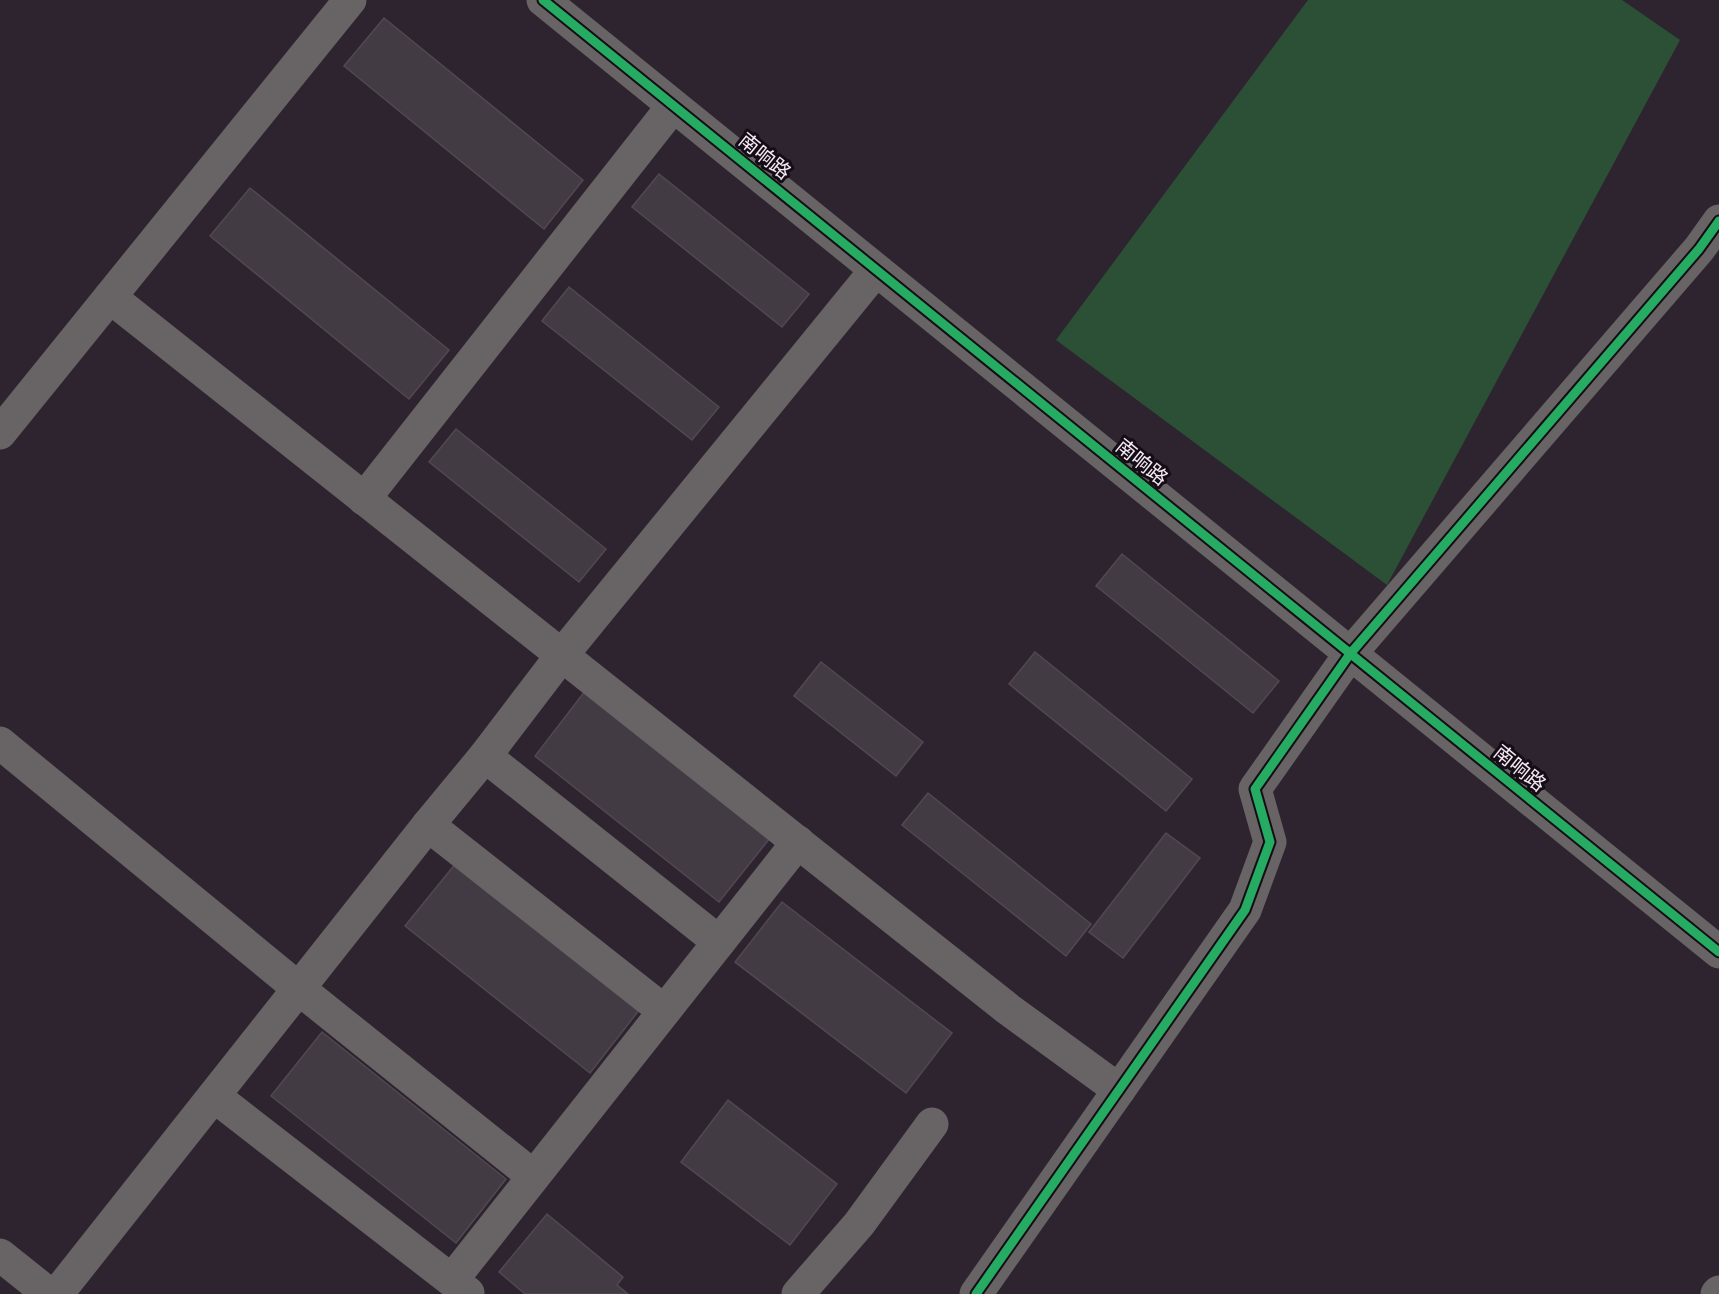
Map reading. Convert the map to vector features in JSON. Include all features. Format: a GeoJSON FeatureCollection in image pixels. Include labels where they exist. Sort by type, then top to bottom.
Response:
{"type":"FeatureCollection","features":[{"type":"Feature","properties":{"kind":"street"},"geometry":{"type":"LineString","coordinates":[[0,433],[350,0]]}},
{"type":"Feature","properties":{"kind":"street","name":"南响路"},"geometry":{"type":"LineString","coordinates":[[543,0],[1719,952]]}},
{"type":"Feature","properties":{"kind":"street"},"geometry":{"type":"LineString","coordinates":[[364,499],[673,106]]}},
{"type":"Feature","properties":{"kind":"street"},"geometry":{"type":"LineString","coordinates":[[976,1294],[1245,910],[1270,842],[1255,789],[1350,654],[1691,258],[1719,221]]}},
{"type":"Feature","properties":{"kind":"street"},"geometry":{"type":"LineString","coordinates":[[57,1294],[298,988],[485,756],[562,655],[876,270]]}},
{"type":"Feature","properties":{"kind":"street"},"geometry":{"type":"LineString","coordinates":[[110,297],[1008,1009],[1119,1090]]}},
{"type":"Feature","properties":{"kind":"street"},"geometry":{"type":"LineString","coordinates":[[0,743],[298,988],[532,1176]]}},
{"type":"Feature","properties":{"kind":"street"},"geometry":{"type":"LineString","coordinates":[[485,756],[718,942]]}},
{"type":"Feature","properties":{"kind":"street"},"geometry":{"type":"LineString","coordinates":[[428,825],[664,1011]]}},
{"type":"Feature","properties":{"kind":"street"},"geometry":{"type":"LineString","coordinates":[[214,1096],[461,1287],[532,1176],[798,842]]}},
{"type":"Feature","properties":{"kind":"street"},"geometry":{"type":"LineString","coordinates":[[798,1294],[859,1224],[932,1124]]}},
{"type":"Feature","properties":{"kind":"street"},"geometry":{"type":"LineString","coordinates":[[0,1255],[49,1294]]}},
{"type":"Feature","properties":{"kind":"green space"},"geometry":{"type":"Polygon","coordinates":[[[1308,0],[1622,0],[1680,40],[1387,585],[1056,340],[1308,0]]]}},
{"type":"Feature","properties":{"kind":"building"},"geometry":{"type":"Polygon","coordinates":[[[384,18],[583,180],[544,229],[344,66],[384,18]]]}},
{"type":"Feature","properties":{"kind":"building"},"geometry":{"type":"Polygon","coordinates":[[[659,174],[809,294],[782,327],[632,207],[659,174]]]}},
{"type":"Feature","properties":{"kind":"building"},"geometry":{"type":"Polygon","coordinates":[[[250,188],[449,350],[409,399],[210,236],[250,188]]]}},
{"type":"Feature","properties":{"kind":"building"},"geometry":{"type":"Polygon","coordinates":[[[569,287],[719,407],[692,440],[542,321],[569,287]]]}},
{"type":"Feature","properties":{"kind":"building"},"geometry":{"type":"Polygon","coordinates":[[[456,429],[606,549],[579,582],[429,462],[456,429]]]}},
{"type":"Feature","properties":{"kind":"building"},"geometry":{"type":"Polygon","coordinates":[[[1122,554],[1279,681],[1253,713],[1096,586],[1122,554]]]}},
{"type":"Feature","properties":{"kind":"building"},"geometry":{"type":"Polygon","coordinates":[[[1035,652],[1192,779],[1166,811],[1009,684],[1035,652]]]}},
{"type":"Feature","properties":{"kind":"building"},"geometry":{"type":"Polygon","coordinates":[[[821,662],[923,742],[896,776],[794,696],[821,662]]]}},
{"type":"Feature","properties":{"kind":"building"},"geometry":{"type":"Polygon","coordinates":[[[585,691],[770,838],[719,902],[535,756],[585,691]]]}},
{"type":"Feature","properties":{"kind":"building"},"geometry":{"type":"Polygon","coordinates":[[[928,793],[1091,924],[1066,956],[902,825],[928,793]]]}},
{"type":"Feature","properties":{"kind":"building"},"geometry":{"type":"Polygon","coordinates":[[[1166,833],[1200,858],[1123,958],[1089,932],[1166,833]]]}},
{"type":"Feature","properties":{"kind":"building"},"geometry":{"type":"Polygon","coordinates":[[[456,863],[640,1009],[590,1073],[405,926],[456,863]]]}},
{"type":"Feature","properties":{"kind":"building"},"geometry":{"type":"Polygon","coordinates":[[[782,902],[952,1033],[906,1093],[735,962],[782,902]]]}},
{"type":"Feature","properties":{"kind":"building"},"geometry":{"type":"Polygon","coordinates":[[[322,1032],[506,1179],[456,1243],[271,1096],[322,1032]]]}},
{"type":"Feature","properties":{"kind":"building"},"geometry":{"type":"Polygon","coordinates":[[[728,1100],[837,1184],[790,1245],[681,1162],[728,1100]]]}},
{"type":"Feature","properties":{"kind":"building"},"geometry":{"type":"Polygon","coordinates":[[[547,1214],[623,1277],[617,1285],[628,1294],[525,1294],[499,1272],[547,1214]]]}},
{"type":"Feature","properties":{"kind":"cycle path"},"geometry":{"type":"LineString","coordinates":[[543,0],[1719,952]]}},
{"type":"Feature","properties":{"kind":"cycle path"},"geometry":{"type":"LineString","coordinates":[[976,1294],[1245,910],[1270,842],[1255,789],[1350,654],[1699,249],[1719,221]]}}]}
